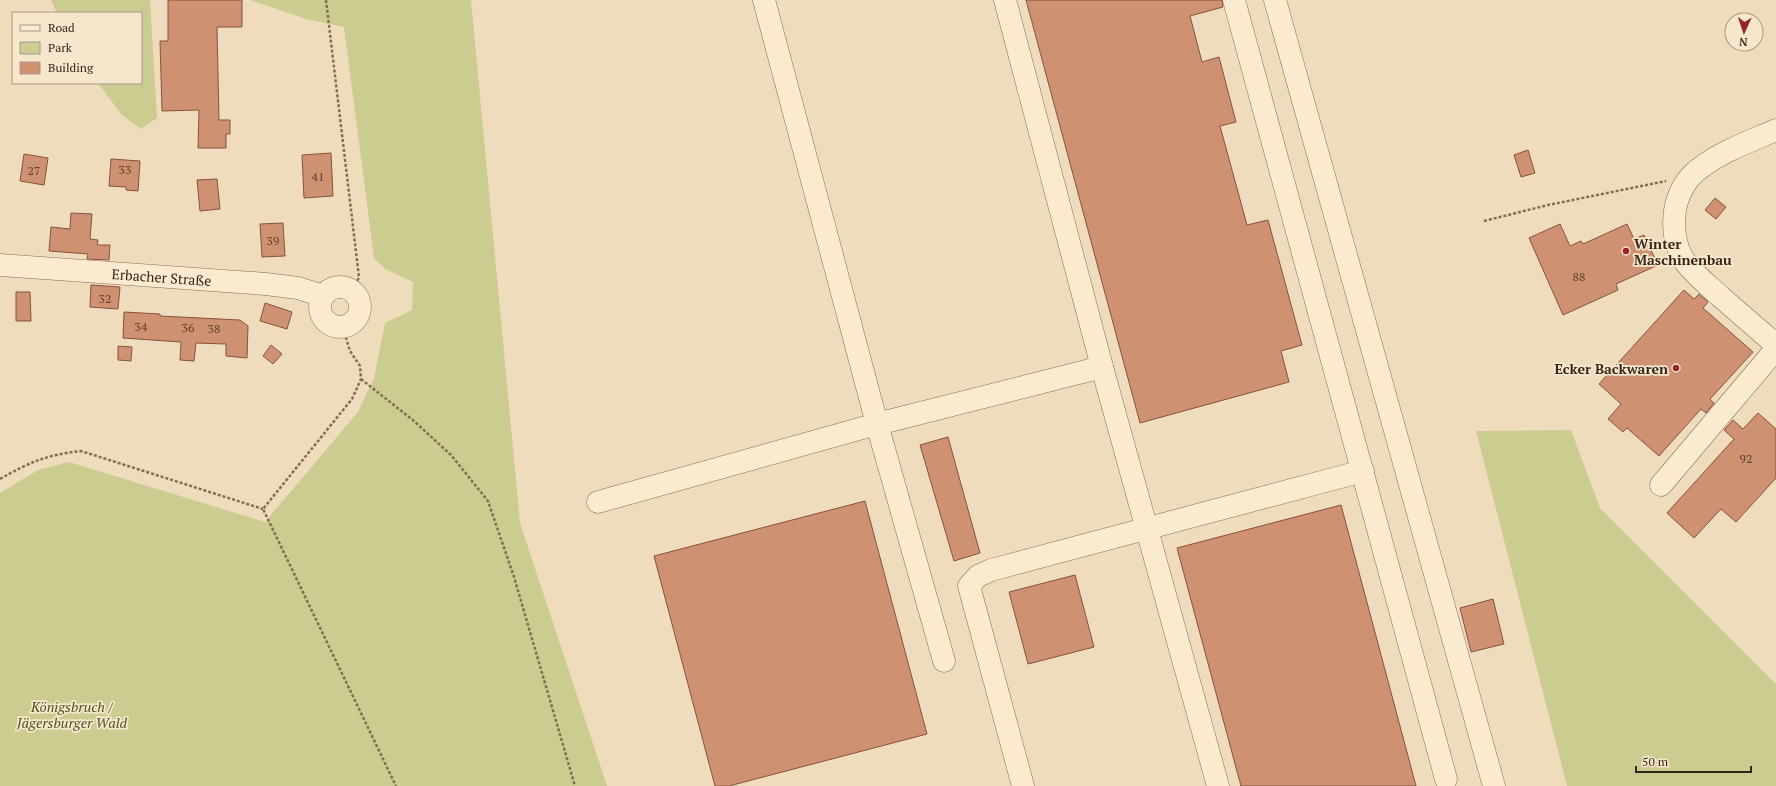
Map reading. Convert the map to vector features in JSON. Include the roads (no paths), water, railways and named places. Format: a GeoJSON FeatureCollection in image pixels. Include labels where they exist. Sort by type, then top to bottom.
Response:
{"type":"FeatureCollection","features":[{"type":"Feature","properties":{"kind":"street"},"geometry":{"type":"LineString","coordinates":[[764,0],[877,424],[944,661]]}},
{"type":"Feature","properties":{"kind":"street"},"geometry":{"type":"LineString","coordinates":[[1005,0],[1102,366],[1218,786]]}},
{"type":"Feature","properties":{"kind":"street"},"geometry":{"type":"LineString","coordinates":[[1234,0],[1446,779]]}},
{"type":"Feature","properties":{"kind":"street"},"geometry":{"type":"LineString","coordinates":[[1275,0],[1494,786]]}},
{"type":"Feature","properties":{"kind":"street"},"geometry":{"type":"LineString","coordinates":[[1776,130],[1728,151],[1702,166],[1684,186],[1678,198],[1674,213],[1674,228],[1678,246],[1685,263],[1776,345]]}},
{"type":"Feature","properties":{"kind":"street","name":"Erbacher Straße"},"geometry":{"type":"LineString","coordinates":[[0,265],[266,284],[298,288],[323,296]]}},
{"type":"Feature","properties":{"kind":"street"},"geometry":{"type":"LineString","coordinates":[[337,287],[346,288],[353,292],[358,299],[359,312],[353,323],[345,327],[337,327],[329,324],[323,319],[320,311],[320,304],[323,296],[329,290],[337,287]]}},
{"type":"Feature","properties":{"kind":"street"},"geometry":{"type":"LineString","coordinates":[[1661,485],[1776,349]]}},
{"type":"Feature","properties":{"kind":"street"},"geometry":{"type":"LineString","coordinates":[[598,502],[877,424],[1102,366]]}},
{"type":"Feature","properties":{"kind":"street"},"geometry":{"type":"LineString","coordinates":[[1023,786],[969,586],[978,576],[991,570],[1363,471]]}},
{"type":"Feature","properties":{"kind":"place","name":"Winter Maschinenbau"},"geometry":{"type":"Point","coordinates":[1626,251]}},
{"type":"Feature","properties":{"kind":"place","name":"Ecker Backwaren"},"geometry":{"type":"Point","coordinates":[1676,368]}},
{"type":"Feature","properties":{"kind":"park label","name":"Königsbruch / Jägersburger Wald"},"geometry":{"type":"Point","coordinates":[72,714]}}]}
